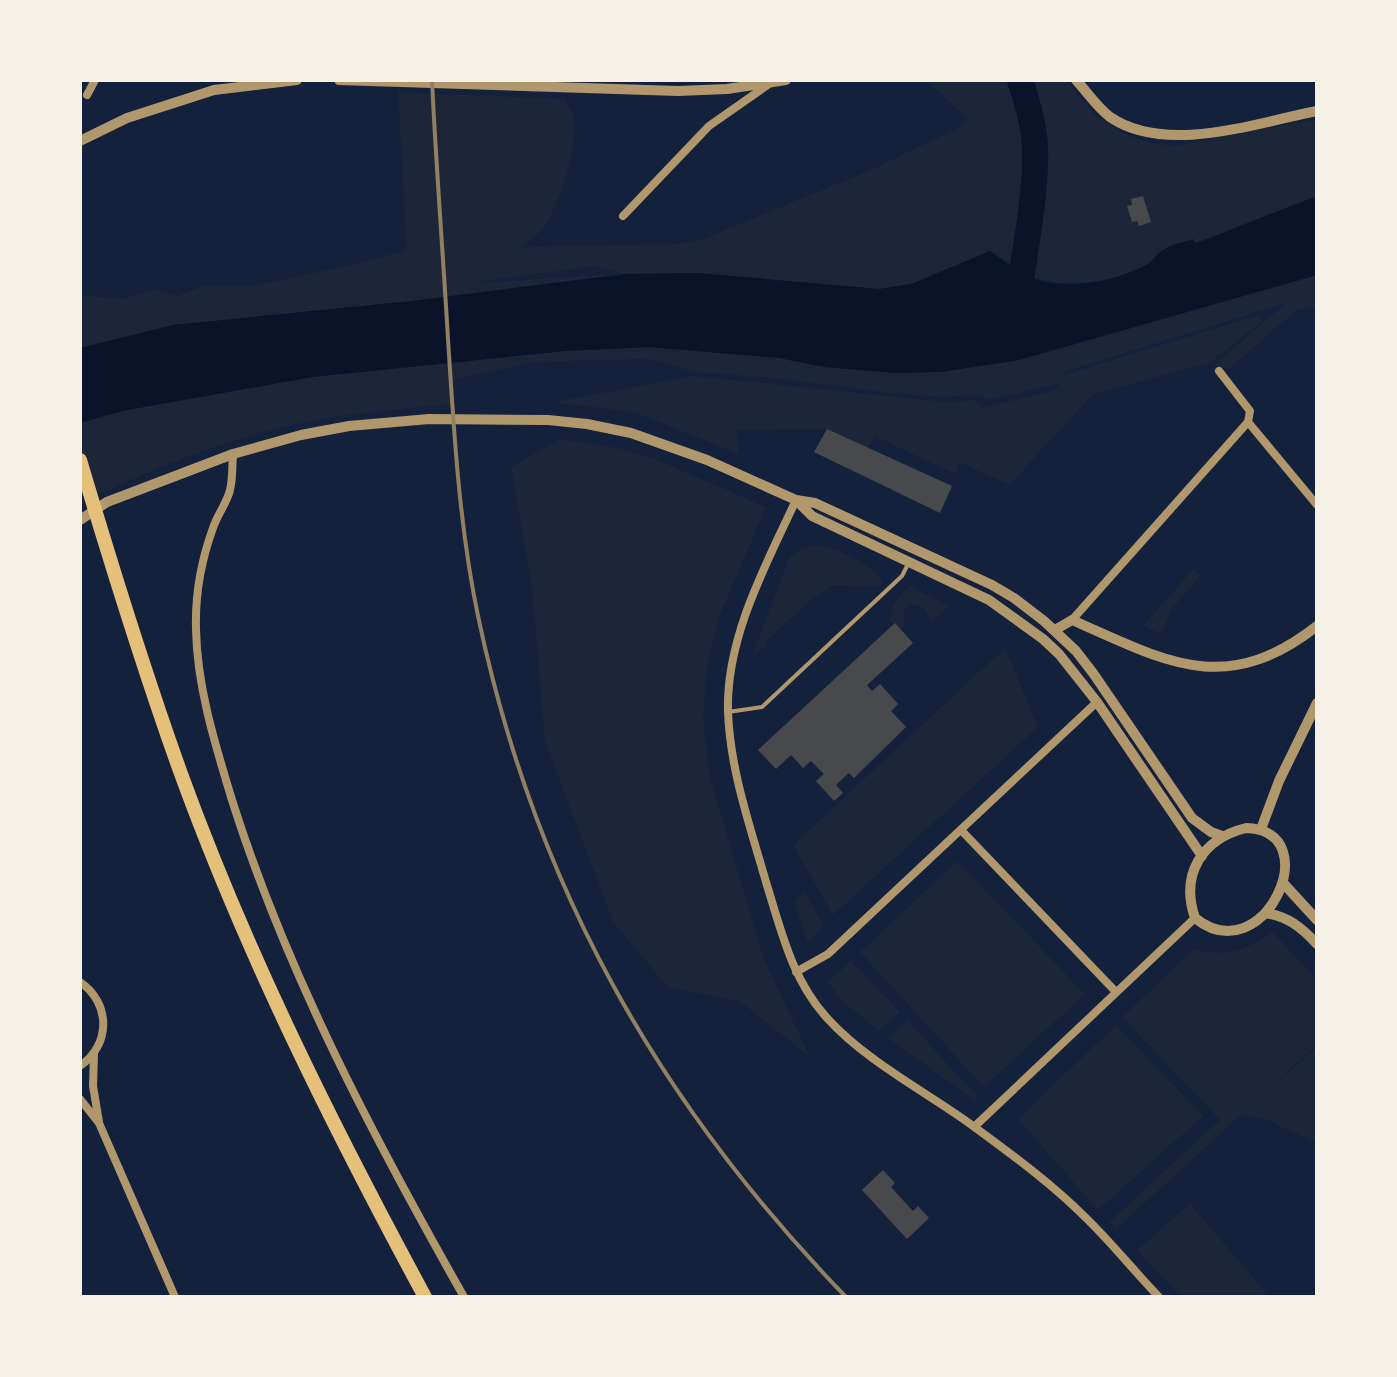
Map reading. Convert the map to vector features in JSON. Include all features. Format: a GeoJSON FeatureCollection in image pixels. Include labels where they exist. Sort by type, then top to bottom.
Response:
{"type":"FeatureCollection","features":[{"type":"Feature","properties":{"kind":"highway"},"geometry":{"type":"LineString","coordinates":[[80,460],[105,545],[181,771],[240,919],[348,1153],[425,1297]]}},
{"type":"Feature","properties":{"kind":"street"},"geometry":{"type":"LineString","coordinates":[[87,95],[95,80]]}},
{"type":"Feature","properties":{"kind":"street"},"geometry":{"type":"LineString","coordinates":[[80,141],[127,118],[214,90],[297,80]]}},
{"type":"Feature","properties":{"kind":"street"},"geometry":{"type":"LineString","coordinates":[[339,80],[644,91],[727,89],[786,80]]}},
{"type":"Feature","properties":{"kind":"street"},"geometry":{"type":"LineString","coordinates":[[634,80],[644,91]]}},
{"type":"Feature","properties":{"kind":"street"},"geometry":{"type":"LineString","coordinates":[[1076,80],[1109,116],[1125,126],[1159,135],[1186,137],[1317,111]]}},
{"type":"Feature","properties":{"kind":"street"},"geometry":{"type":"LineString","coordinates":[[623,216],[709,126],[770,83]]}},
{"type":"Feature","properties":{"kind":"street"},"geometry":{"type":"LineString","coordinates":[[1055,630],[1072,620],[1248,422],[1250,411],[1219,371]]}},
{"type":"Feature","properties":{"kind":"street"},"geometry":{"type":"LineString","coordinates":[[80,520],[107,502],[233,454],[301,435],[349,426],[429,419],[548,420],[587,424],[667,444],[796,500],[832,510],[1014,598],[1055,630],[1094,674],[1192,818],[1222,836]]}},
{"type":"Feature","properties":{"kind":"street"},"geometry":{"type":"LineString","coordinates":[[1248,422],[1317,505]]}},
{"type":"Feature","properties":{"kind":"street"},"geometry":{"type":"LineString","coordinates":[[233,454],[230,491],[214,525],[197,589],[197,655],[203,695],[223,771],[250,856],[287,950],[370,1122],[464,1297]]}},
{"type":"Feature","properties":{"kind":"street"},"geometry":{"type":"LineString","coordinates":[[796,500],[812,516],[989,600],[1027,625],[1059,654],[1097,702],[1202,856]]}},
{"type":"Feature","properties":{"kind":"street"},"geometry":{"type":"LineString","coordinates":[[796,500],[752,598],[738,640],[728,712],[740,795],[796,972],[812,1000],[842,1033],[974,1127],[1058,1192],[1159,1297]]}},
{"type":"Feature","properties":{"kind":"street"},"geometry":{"type":"LineString","coordinates":[[1072,620],[1156,656],[1202,668],[1220,668],[1261,659],[1300,640],[1317,626]]}},
{"type":"Feature","properties":{"kind":"street"},"geometry":{"type":"LineString","coordinates":[[796,972],[828,954],[1097,702]]}},
{"type":"Feature","properties":{"kind":"street"},"geometry":{"type":"LineString","coordinates":[[1261,829],[1279,781],[1317,703]]}},
{"type":"Feature","properties":{"kind":"street"},"geometry":{"type":"LineString","coordinates":[[1246,828],[1261,829],[1279,844],[1285,866],[1284,884],[1276,901],[1244,928],[1214,930],[1195,918],[1189,887],[1194,869],[1222,836],[1246,828]]}},
{"type":"Feature","properties":{"kind":"street"},"geometry":{"type":"LineString","coordinates":[[961,830],[1116,992]]}},
{"type":"Feature","properties":{"kind":"street"},"geometry":{"type":"LineString","coordinates":[[1284,884],[1317,920]]}},
{"type":"Feature","properties":{"kind":"street"},"geometry":{"type":"LineString","coordinates":[[1265,913],[1281,915],[1298,924],[1317,944]]}},
{"type":"Feature","properties":{"kind":"street"},"geometry":{"type":"LineString","coordinates":[[974,1127],[1195,918]]}},
{"type":"Feature","properties":{"kind":"street"},"geometry":{"type":"LineString","coordinates":[[80,982],[98,1001],[103,1019],[102,1037],[94,1054],[93,1086],[99,1123],[175,1297]]}},
{"type":"Feature","properties":{"kind":"street"},"geometry":{"type":"LineString","coordinates":[[80,1066],[94,1054]]}},
{"type":"Feature","properties":{"kind":"street"},"geometry":{"type":"LineString","coordinates":[[80,1099],[99,1123]]}},
{"type":"Feature","properties":{"kind":"lane"},"geometry":{"type":"LineString","coordinates":[[728,712],[762,707],[902,576],[909,562]]}},
{"type":"Feature","properties":{"kind":"shaded area"},"geometry":{"type":"Polygon","coordinates":[[[926,80],[1066,80],[1096,116],[1120,132],[1149,143],[1176,146],[1317,119],[1317,196],[1207,239],[1194,243],[1193,240],[1159,252],[1151,262],[1121,278],[1092,282],[1061,283],[1031,277],[990,251],[911,284],[879,289],[698,273],[625,274],[412,301],[173,325],[80,348],[80,295],[123,299],[155,289],[177,296],[204,286],[251,286],[407,250],[398,92],[566,99],[574,127],[567,172],[545,226],[523,247],[676,244],[701,240],[866,172],[957,129],[968,119],[926,80]],[[596,266],[475,283],[623,274],[596,266]]]}},
{"type":"Feature","properties":{"kind":"shaded area"},"geometry":{"type":"Polygon","coordinates":[[[1317,196],[1317,275],[1019,360],[940,372],[894,373],[824,367],[779,358],[649,347],[565,351],[312,377],[122,411],[80,423],[80,348],[173,325],[412,301],[625,274],[698,273],[879,289],[911,284],[990,251],[1032,278],[1060,284],[1090,283],[1133,271],[1171,246],[1193,239],[1195,243],[1207,239],[1317,196]]]}},
{"type":"Feature","properties":{"kind":"shaded area"},"geometry":{"type":"Polygon","coordinates":[[[1317,275],[1317,306],[1296,310],[1227,371],[1214,365],[1286,303],[1063,372],[1064,375],[1259,315],[1263,321],[1209,363],[1093,394],[1009,485],[960,462],[955,474],[875,436],[868,449],[827,429],[737,430],[739,454],[634,412],[559,401],[693,376],[945,402],[975,400],[982,408],[1060,389],[1058,384],[987,400],[982,395],[939,397],[694,372],[655,360],[639,359],[534,362],[453,380],[453,404],[349,415],[261,433],[181,459],[80,504],[80,423],[122,411],[312,377],[565,351],[649,347],[779,358],[824,367],[940,372],[1019,360],[1317,275]]]}},
{"type":"Feature","properties":{"kind":"shaded area"},"geometry":{"type":"Polygon","coordinates":[[[560,439],[618,448],[657,460],[766,507],[719,617],[707,665],[703,716],[709,774],[763,957],[810,1057],[739,1001],[667,987],[613,921],[545,742],[532,588],[511,467],[560,439]]]}},
{"type":"Feature","properties":{"kind":"shaded area"},"geometry":{"type":"Polygon","coordinates":[[[820,545],[855,559],[871,569],[883,582],[878,587],[834,585],[813,598],[766,641],[766,648],[753,653],[790,556],[803,548],[820,545]]]}},
{"type":"Feature","properties":{"kind":"shaded area"},"geometry":{"type":"Polygon","coordinates":[[[1194,568],[1200,576],[1171,610],[1163,631],[1160,633],[1143,626],[1194,568]]]}},
{"type":"Feature","properties":{"kind":"shaded area"},"geometry":{"type":"Polygon","coordinates":[[[909,586],[950,606],[931,622],[924,608],[908,606],[903,610],[905,622],[901,629],[891,621],[893,604],[909,586]]]}},
{"type":"Feature","properties":{"kind":"shaded area"},"geometry":{"type":"Polygon","coordinates":[[[1005,648],[1038,727],[833,915],[793,845],[1005,648]]]}},
{"type":"Feature","properties":{"kind":"shaded area"},"geometry":{"type":"Polygon","coordinates":[[[957,861],[1085,994],[984,1087],[860,952],[957,861]]]}},
{"type":"Feature","properties":{"kind":"shaded area"},"geometry":{"type":"Polygon","coordinates":[[[805,893],[824,926],[807,942],[794,900],[805,893]]]}},
{"type":"Feature","properties":{"kind":"shaded area"},"geometry":{"type":"Polygon","coordinates":[[[1273,932],[1317,980],[1317,1045],[1261,1096],[1317,1047],[1317,1140],[1313,1141],[1263,1118],[1241,1115],[1116,1229],[1109,1222],[1220,1120],[1122,1017],[1194,949],[1216,953],[1235,951],[1273,932]]]}},
{"type":"Feature","properties":{"kind":"shaded area"},"geometry":{"type":"Polygon","coordinates":[[[851,961],[900,1012],[879,1031],[843,1002],[828,982],[851,961]]]}},
{"type":"Feature","properties":{"kind":"shaded area"},"geometry":{"type":"Polygon","coordinates":[[[907,1020],[977,1096],[974,1100],[888,1038],[907,1020]]]}},
{"type":"Feature","properties":{"kind":"shaded area"},"geometry":{"type":"Polygon","coordinates":[[[1116,1025],[1203,1116],[1098,1210],[1018,1119],[1116,1025]]]}},
{"type":"Feature","properties":{"kind":"shaded area"},"geometry":{"type":"Polygon","coordinates":[[[1190,1204],[1270,1297],[1181,1297],[1137,1250],[1190,1204]]]}},
{"type":"Feature","properties":{"kind":"building"},"geometry":{"type":"Polygon","coordinates":[[[1143,196],[1151,222],[1139,226],[1137,221],[1132,222],[1127,206],[1132,205],[1131,199],[1143,196]]]}},
{"type":"Feature","properties":{"kind":"building"},"geometry":{"type":"Polygon","coordinates":[[[827,429],[952,486],[940,513],[814,452],[827,429]]]}},
{"type":"Feature","properties":{"kind":"building"},"geometry":{"type":"Polygon","coordinates":[[[895,623],[913,643],[867,685],[872,691],[880,684],[898,704],[891,711],[906,727],[854,778],[849,773],[836,785],[843,793],[834,801],[816,781],[824,774],[811,761],[803,768],[791,755],[776,769],[758,750],[895,623]]]}},
{"type":"Feature","properties":{"kind":"building"},"geometry":{"type":"Polygon","coordinates":[[[883,1170],[895,1183],[891,1187],[913,1211],[918,1206],[929,1218],[907,1239],[862,1190],[883,1170]]]}},
{"type":"Feature","properties":{"kind":"waterway"},"geometry":{"type":"LineString","coordinates":[[1018,305],[1035,165],[1033,129],[1020,80]]}},
{"type":"Feature","properties":{"kind":"railway"},"geometry":{"type":"LineString","coordinates":[[432,80],[458,478],[466,547],[478,616],[502,714],[533,808],[569,897],[612,984],[661,1066],[717,1146],[778,1223],[846,1297]]}}]}
